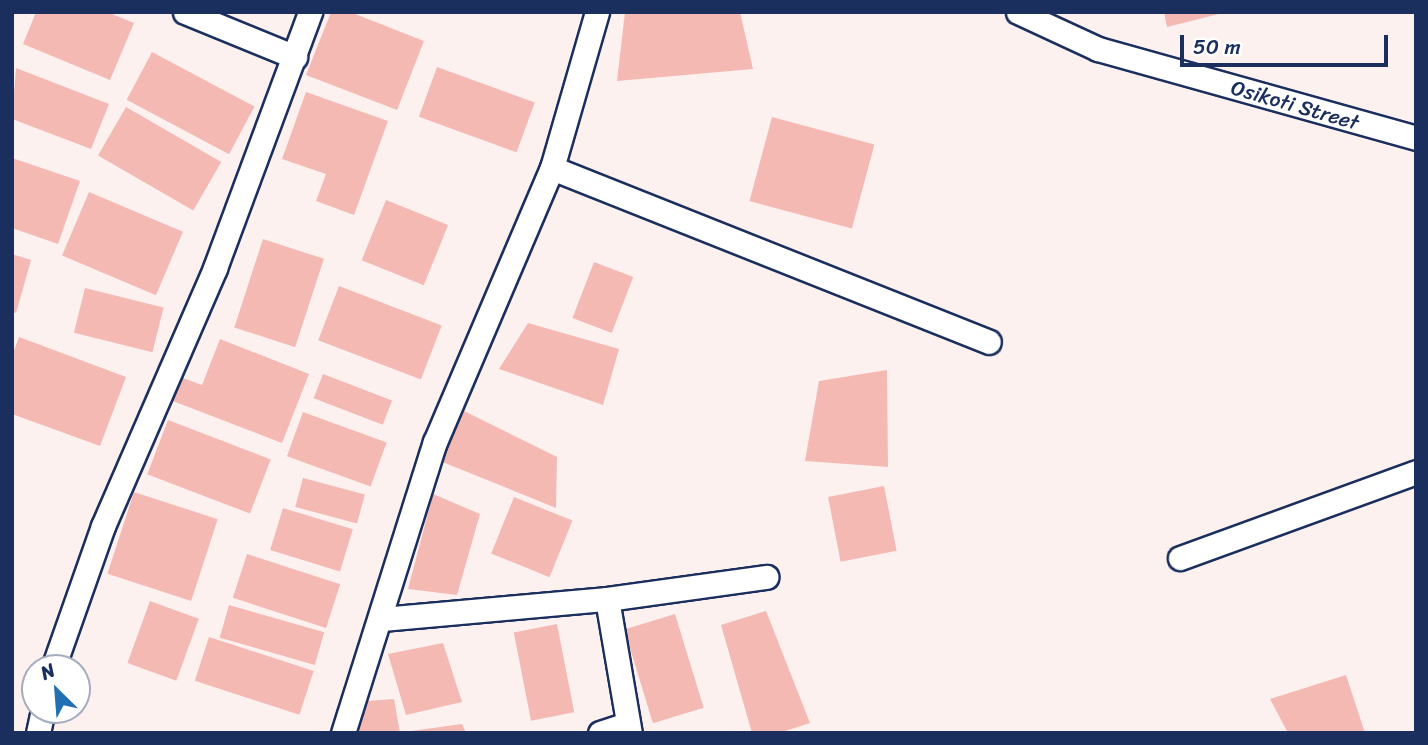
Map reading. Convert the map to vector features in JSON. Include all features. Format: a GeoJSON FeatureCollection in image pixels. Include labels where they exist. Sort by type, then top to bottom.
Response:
{"type":"FeatureCollection","features":[{"type":"Feature","properties":{"kind":"street"},"geometry":{"type":"LineString","coordinates":[[185,12],[295,57]]}},
{"type":"Feature","properties":{"kind":"street"},"geometry":{"type":"LineString","coordinates":[[58,654],[103,526],[215,268],[310,12]]}},
{"type":"Feature","properties":{"kind":"street"},"geometry":{"type":"LineString","coordinates":[[343,733],[382,619],[436,442],[552,167],[597,12]]}},
{"type":"Feature","properties":{"kind":"street","name":"Osikoti Street"},"geometry":{"type":"LineString","coordinates":[[1025,14],[1098,49],[1416,138]]}},
{"type":"Feature","properties":{"kind":"street"},"geometry":{"type":"LineString","coordinates":[[552,167],[989,342]]}},
{"type":"Feature","properties":{"kind":"street"},"geometry":{"type":"LineString","coordinates":[[1180,558],[1416,472]]}},
{"type":"Feature","properties":{"kind":"street"},"geometry":{"type":"LineString","coordinates":[[382,619],[607,599],[766,577]]}},
{"type":"Feature","properties":{"kind":"street"},"geometry":{"type":"LineString","coordinates":[[600,733],[629,728],[607,599]]}},
{"type":"Feature","properties":{"kind":"building"},"geometry":{"type":"Polygon","coordinates":[[[36,12],[107,12],[134,23],[110,80],[23,44],[36,12]]]}},
{"type":"Feature","properties":{"kind":"building"},"geometry":{"type":"Polygon","coordinates":[[[331,12],[350,12],[424,41],[397,110],[306,75],[331,12]]]}},
{"type":"Feature","properties":{"kind":"building"},"geometry":{"type":"Polygon","coordinates":[[[625,12],[740,12],[753,69],[617,81],[625,12]]]}},
{"type":"Feature","properties":{"kind":"building"},"geometry":{"type":"Polygon","coordinates":[[[1164,12],[1223,12],[1223,13],[1167,27],[1164,12]]]}},
{"type":"Feature","properties":{"kind":"building"},"geometry":{"type":"Polygon","coordinates":[[[152,52],[254,106],[229,154],[127,100],[152,52]]]}},
{"type":"Feature","properties":{"kind":"building"},"geometry":{"type":"Polygon","coordinates":[[[437,67],[535,103],[517,152],[419,117],[437,67]]]}},
{"type":"Feature","properties":{"kind":"building"},"geometry":{"type":"Polygon","coordinates":[[[16,68],[109,104],[91,149],[12,119],[16,68]]]}},
{"type":"Feature","properties":{"kind":"building"},"geometry":{"type":"Polygon","coordinates":[[[306,92],[388,121],[354,215],[316,201],[326,174],[282,159],[306,92]]]}},
{"type":"Feature","properties":{"kind":"building"},"geometry":{"type":"Polygon","coordinates":[[[126,107],[221,162],[193,210],[98,155],[126,107]]]}},
{"type":"Feature","properties":{"kind":"building"},"geometry":{"type":"Polygon","coordinates":[[[772,117],[874,144],[852,228],[749,201],[772,117]]]}},
{"type":"Feature","properties":{"kind":"building"},"geometry":{"type":"Polygon","coordinates":[[[12,158],[80,181],[58,244],[12,228],[12,158]]]}},
{"type":"Feature","properties":{"kind":"building"},"geometry":{"type":"Polygon","coordinates":[[[89,192],[183,232],[156,295],[62,256],[89,192]]]}},
{"type":"Feature","properties":{"kind":"building"},"geometry":{"type":"Polygon","coordinates":[[[386,200],[448,225],[424,285],[362,260],[386,200]]]}},
{"type":"Feature","properties":{"kind":"building"},"geometry":{"type":"Polygon","coordinates":[[[263,239],[324,259],[295,347],[234,327],[263,239]]]}},
{"type":"Feature","properties":{"kind":"building"},"geometry":{"type":"Polygon","coordinates":[[[12,254],[31,260],[16,313],[12,312],[12,254]]]}},
{"type":"Feature","properties":{"kind":"building"},"geometry":{"type":"Polygon","coordinates":[[[594,262],[633,277],[612,333],[572,318],[594,262]]]}},
{"type":"Feature","properties":{"kind":"building"},"geometry":{"type":"Polygon","coordinates":[[[339,286],[442,325],[421,380],[318,340],[339,286]]]}},
{"type":"Feature","properties":{"kind":"building"},"geometry":{"type":"Polygon","coordinates":[[[85,288],[164,308],[152,352],[74,333],[85,288]]]}},
{"type":"Feature","properties":{"kind":"building"},"geometry":{"type":"Polygon","coordinates":[[[528,323],[619,349],[603,405],[499,369],[528,323]]]}},
{"type":"Feature","properties":{"kind":"building"},"geometry":{"type":"Polygon","coordinates":[[[19,337],[126,377],[100,446],[12,414],[12,356],[19,337]]]}},
{"type":"Feature","properties":{"kind":"building"},"geometry":{"type":"Polygon","coordinates":[[[220,339],[309,374],[282,443],[165,398],[175,375],[202,385],[220,339]]]}},
{"type":"Feature","properties":{"kind":"building"},"geometry":{"type":"Polygon","coordinates":[[[887,370],[888,467],[805,461],[819,381],[887,370]]]}},
{"type":"Feature","properties":{"kind":"building"},"geometry":{"type":"Polygon","coordinates":[[[323,374],[392,401],[383,425],[314,398],[323,374]]]}},
{"type":"Feature","properties":{"kind":"building"},"geometry":{"type":"Polygon","coordinates":[[[458,408],[557,457],[556,508],[435,459],[458,408]]]}},
{"type":"Feature","properties":{"kind":"building"},"geometry":{"type":"Polygon","coordinates":[[[303,412],[387,442],[371,487],[287,456],[303,412]]]}},
{"type":"Feature","properties":{"kind":"building"},"geometry":{"type":"Polygon","coordinates":[[[168,420],[271,459],[250,514],[147,474],[168,420]]]}},
{"type":"Feature","properties":{"kind":"building"},"geometry":{"type":"Polygon","coordinates":[[[303,478],[365,495],[357,524],[295,507],[303,478]]]}},
{"type":"Feature","properties":{"kind":"building"},"geometry":{"type":"Polygon","coordinates":[[[884,486],[897,551],[841,562],[828,497],[884,486]]]}},
{"type":"Feature","properties":{"kind":"building"},"geometry":{"type":"Polygon","coordinates":[[[134,492],[218,519],[191,601],[107,574],[134,492]]]}},
{"type":"Feature","properties":{"kind":"building"},"geometry":{"type":"Polygon","coordinates":[[[433,494],[480,514],[457,595],[408,589],[433,494]]]}},
{"type":"Feature","properties":{"kind":"building"},"geometry":{"type":"Polygon","coordinates":[[[514,497],[572,521],[550,577],[491,554],[514,497]]]}},
{"type":"Feature","properties":{"kind":"building"},"geometry":{"type":"Polygon","coordinates":[[[283,508],[353,529],[340,571],[270,550],[283,508]]]}},
{"type":"Feature","properties":{"kind":"building"},"geometry":{"type":"Polygon","coordinates":[[[247,554],[340,584],[326,628],[233,598],[247,554]]]}},
{"type":"Feature","properties":{"kind":"building"},"geometry":{"type":"Polygon","coordinates":[[[150,601],[199,619],[176,681],[127,663],[150,601]]]}},
{"type":"Feature","properties":{"kind":"building"},"geometry":{"type":"Polygon","coordinates":[[[229,605],[324,632],[315,665],[220,638],[229,605]]]}},
{"type":"Feature","properties":{"kind":"building"},"geometry":{"type":"Polygon","coordinates":[[[766,611],[810,723],[779,733],[752,733],[721,625],[766,611]]]}},
{"type":"Feature","properties":{"kind":"building"},"geometry":{"type":"Polygon","coordinates":[[[675,614],[704,708],[653,723],[624,629],[675,614]]]}},
{"type":"Feature","properties":{"kind":"building"},"geometry":{"type":"Polygon","coordinates":[[[557,624],[574,712],[531,721],[514,632],[557,624]]]}},
{"type":"Feature","properties":{"kind":"building"},"geometry":{"type":"Polygon","coordinates":[[[209,637],[314,671],[299,715],[195,681],[209,637]]]}},
{"type":"Feature","properties":{"kind":"building"},"geometry":{"type":"Polygon","coordinates":[[[443,643],[462,702],[406,715],[388,654],[443,643]]]}},
{"type":"Feature","properties":{"kind":"building"},"geometry":{"type":"Polygon","coordinates":[[[1346,675],[1365,733],[1288,733],[1270,699],[1346,675]]]}},
{"type":"Feature","properties":{"kind":"building"},"geometry":{"type":"Polygon","coordinates":[[[394,699],[400,733],[360,733],[357,722],[367,701],[394,699]]]}},
{"type":"Feature","properties":{"kind":"building"},"geometry":{"type":"Polygon","coordinates":[[[462,724],[466,733],[411,733],[411,731],[462,724]]]}}]}
